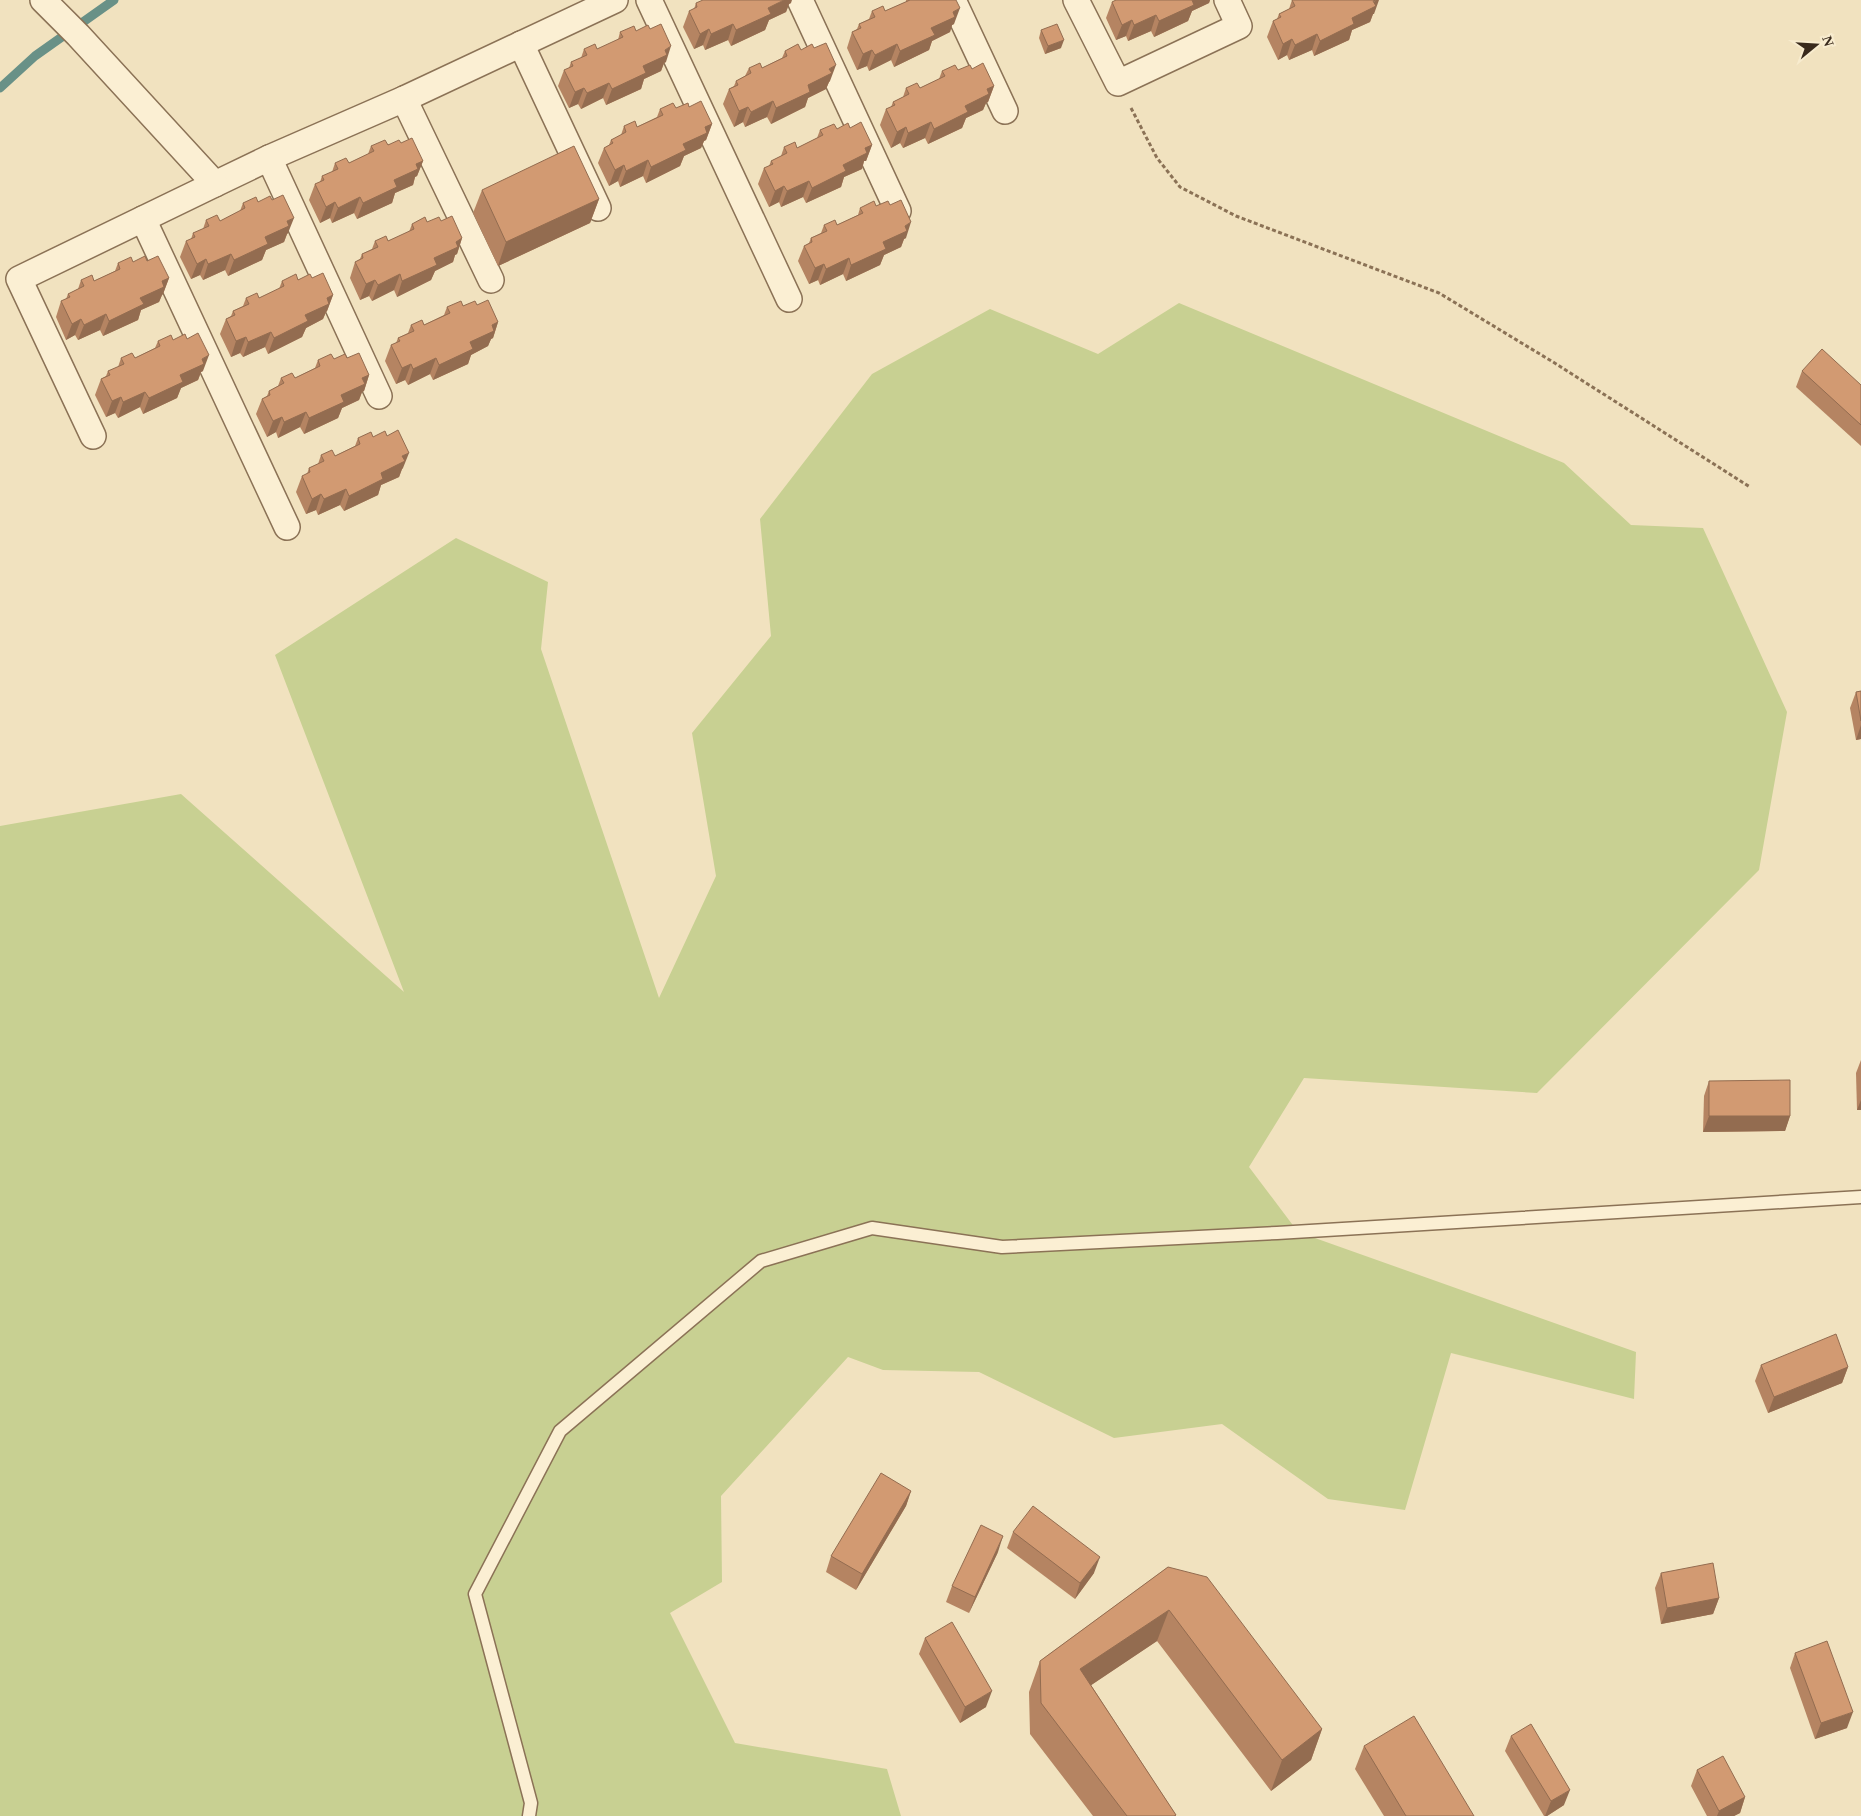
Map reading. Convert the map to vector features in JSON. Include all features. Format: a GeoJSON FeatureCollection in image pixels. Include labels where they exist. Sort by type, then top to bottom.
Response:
{"type":"FeatureCollection","features":[{"type":"Feature","properties":{"kind":"street"},"geometry":{"type":"LineString","coordinates":[[43,0],[216,184]]}},
{"type":"Feature","properties":{"kind":"street"},"geometry":{"type":"LineString","coordinates":[[93,436],[19,279],[269,158],[404,99],[615,0]]}},
{"type":"Feature","properties":{"kind":"street"},"geometry":{"type":"LineString","coordinates":[[650,0],[789,299]]}},
{"type":"Feature","properties":{"kind":"street"},"geometry":{"type":"LineString","coordinates":[[800,0],[898,211]]}},
{"type":"Feature","properties":{"kind":"street"},"geometry":{"type":"LineString","coordinates":[[953,0],[1005,111]]}},
{"type":"Feature","properties":{"kind":"street"},"geometry":{"type":"LineString","coordinates":[[1076,0],[1118,82],[1240,26],[1227,0]]}},
{"type":"Feature","properties":{"kind":"street"},"geometry":{"type":"LineString","coordinates":[[520,44],[598,208]]}},
{"type":"Feature","properties":{"kind":"street"},"geometry":{"type":"LineString","coordinates":[[404,99],[491,280]]}},
{"type":"Feature","properties":{"kind":"street"},"geometry":{"type":"LineString","coordinates":[[269,158],[379,396]]}},
{"type":"Feature","properties":{"kind":"street"},"geometry":{"type":"LineString","coordinates":[[143,219],[288,527]]}},
{"type":"Feature","properties":{"kind":"lane"},"geometry":{"type":"LineString","coordinates":[[528,1816],[531,1803],[475,1594],[560,1431],[761,1261],[872,1228],[1002,1247],[1277,1233],[1861,1198]]}},
{"type":"Feature","properties":{"kind":"path"},"geometry":{"type":"LineString","coordinates":[[1118,82],[1157,158],[1180,187],[1236,216],[1439,293],[1553,362],[1750,487]]}},
{"type":"Feature","properties":{"kind":"green space"},"geometry":{"type":"Polygon","coordinates":[[[1179,303],[1564,463],[1631,525],[1703,528],[1787,712],[1759,870],[1537,1093],[1304,1078],[1249,1167],[1298,1232],[1636,1352],[1634,1399],[1451,1353],[1405,1510],[1328,1499],[1222,1424],[1114,1438],[979,1372],[883,1370],[848,1357],[721,1496],[722,1582],[670,1613],[735,1743],[887,1769],[901,1816],[0,1816],[0,826],[181,794],[404,992],[275,655],[456,538],[548,582],[541,649],[659,998],[716,876],[692,733],[771,636],[760,519],[872,374],[990,309],[1098,354],[1179,303]]]}},
{"type":"Feature","properties":{"kind":"building"},"geometry":{"type":"Polygon","coordinates":[[[703,0],[784,0],[768,8],[771,14],[736,30],[733,24],[711,34],[709,29],[700,34],[689,11],[697,7],[696,3],[703,0]]]}},
{"type":"Feature","properties":{"kind":"building"},"geometry":{"type":"Polygon","coordinates":[[[910,0],[956,0],[960,8],[953,12],[955,17],[931,28],[935,35],[900,51],[897,44],[875,55],[872,50],[863,54],[852,32],[861,28],[859,24],[875,17],[872,11],[883,6],[885,11],[910,0]]]}},
{"type":"Feature","properties":{"kind":"building"},"geometry":{"type":"Polygon","coordinates":[[[1116,0],[1192,0],[1194,5],[1159,21],[1156,15],[1134,25],[1132,20],[1122,25],[1112,2],[1116,0]]]}},
{"type":"Feature","properties":{"kind":"building"},"geometry":{"type":"Polygon","coordinates":[[[1292,0],[1376,0],[1373,1],[1376,6],[1352,18],[1354,24],[1320,41],[1317,34],[1295,45],[1292,39],[1283,44],[1273,21],[1281,17],[1279,14],[1295,6],[1292,0]]]}},
{"type":"Feature","properties":{"kind":"building"},"geometry":{"type":"Polygon","coordinates":[[[661,24],[671,46],[665,50],[667,55],[643,66],[646,73],[612,89],[609,83],[587,93],[584,88],[575,92],[564,70],[573,66],[571,62],[587,55],[584,49],[595,44],[597,49],[623,37],[620,32],[634,26],[636,31],[648,25],[650,29],[661,24]]]}},
{"type":"Feature","properties":{"kind":"building"},"geometry":{"type":"Polygon","coordinates":[[[1057,24],[1064,40],[1048,46],[1041,30],[1057,24]]]}},
{"type":"Feature","properties":{"kind":"building"},"geometry":{"type":"Polygon","coordinates":[[[826,43],[836,65],[829,69],[832,73],[808,85],[810,92],[776,108],[773,101],[751,112],[748,107],[739,111],[729,89],[738,85],[736,81],[751,73],[749,68],[760,63],[762,68],[787,56],[785,51],[798,44],[801,50],[812,44],[814,48],[826,43]]]}},
{"type":"Feature","properties":{"kind":"building"},"geometry":{"type":"Polygon","coordinates":[[[983,63],[994,86],[987,89],[989,94],[965,106],[968,112],[934,129],[931,122],[908,133],[906,127],[897,132],[886,109],[895,105],[893,102],[909,94],[906,88],[917,83],[920,88],[945,76],[942,71],[955,65],[958,70],[970,65],[972,69],[983,63]]]}},
{"type":"Feature","properties":{"kind":"building"},"geometry":{"type":"Polygon","coordinates":[[[701,101],[712,124],[705,127],[707,133],[683,144],[686,150],[651,167],[648,160],[626,171],[624,165],[615,170],[604,148],[613,143],[611,140],[626,132],[624,126],[635,121],[637,127],[663,115],[660,109],[673,103],[676,108],[688,103],[689,107],[701,101]]]}},
{"type":"Feature","properties":{"kind":"building"},"geometry":{"type":"Polygon","coordinates":[[[861,122],[872,145],[865,148],[867,153],[843,165],[846,171],[812,188],[809,181],[787,191],[784,186],[775,191],[764,168],[773,164],[771,161],[787,153],[784,147],[795,142],[797,148],[823,135],[820,130],[834,124],[837,129],[848,123],[850,128],[861,122]]]}},
{"type":"Feature","properties":{"kind":"building"},"geometry":{"type":"Polygon","coordinates":[[[412,138],[423,161],[416,164],[418,169],[394,180],[397,187],[363,203],[360,197],[338,208],[335,202],[326,207],[315,184],[324,180],[322,176],[338,169],[335,163],[346,158],[349,163],[374,151],[371,146],[385,140],[388,145],[399,140],[401,143],[412,138]]]}},
{"type":"Feature","properties":{"kind":"building"},"geometry":{"type":"Polygon","coordinates":[[[574,146],[599,199],[506,242],[482,190],[574,146]]]}},
{"type":"Feature","properties":{"kind":"building"},"geometry":{"type":"Polygon","coordinates":[[[283,195],[294,218],[287,221],[289,226],[265,237],[268,244],[234,260],[231,254],[208,264],[206,259],[197,264],[186,241],[195,237],[193,233],[209,226],[206,220],[217,215],[220,221],[245,208],[243,203],[256,197],[258,202],[270,196],[272,200],[283,195]]]}},
{"type":"Feature","properties":{"kind":"building"},"geometry":{"type":"Polygon","coordinates":[[[901,200],[911,222],[905,226],[907,231],[883,242],[886,249],[851,265],[849,258],[826,269],[824,264],[815,268],[804,246],[812,242],[811,238],[827,231],[824,225],[835,220],[837,225],[863,213],[860,208],[874,201],[876,206],[888,201],[890,205],[901,200]]]}},
{"type":"Feature","properties":{"kind":"building"},"geometry":{"type":"Polygon","coordinates":[[[452,216],[462,238],[456,242],[458,247],[434,258],[437,265],[402,281],[400,274],[378,285],[375,280],[366,284],[355,262],[363,258],[362,254],[378,247],[375,241],[386,236],[388,241],[414,229],[412,224],[425,217],[427,222],[439,217],[441,221],[452,216]]]}},
{"type":"Feature","properties":{"kind":"building"},"geometry":{"type":"Polygon","coordinates":[[[145,256],[147,261],[158,256],[169,278],[162,281],[164,287],[140,298],[144,304],[109,321],[106,314],[84,325],[81,319],[72,324],[61,301],[70,297],[68,294],[84,286],[81,280],[92,275],[94,281],[120,269],[118,263],[131,257],[133,262],[145,256]]]}},
{"type":"Feature","properties":{"kind":"building"},"geometry":{"type":"Polygon","coordinates":[[[323,273],[333,295],[327,298],[329,304],[305,315],[308,321],[274,338],[271,332],[248,342],[246,337],[236,341],[226,319],[235,315],[233,311],[249,304],[246,298],[257,293],[259,298],[284,286],[282,281],[296,274],[298,280],[310,274],[312,278],[323,273]]]}},
{"type":"Feature","properties":{"kind":"building"},"geometry":{"type":"Polygon","coordinates":[[[488,300],[498,322],[492,325],[494,331],[470,342],[473,349],[439,365],[436,358],[413,369],[411,364],[402,368],[391,345],[400,341],[398,338],[414,331],[411,325],[422,320],[424,325],[450,313],[447,307],[461,301],[463,306],[475,301],[477,305],[488,300]]]}},
{"type":"Feature","properties":{"kind":"building"},"geometry":{"type":"Polygon","coordinates":[[[198,333],[209,355],[202,359],[204,364],[180,375],[183,382],[149,398],[145,392],[123,402],[121,397],[112,401],[101,379],[110,375],[108,371],[124,364],[121,358],[132,353],[135,358],[160,346],[158,341],[171,335],[173,340],[185,334],[187,339],[198,333]]]}},
{"type":"Feature","properties":{"kind":"building"},"geometry":{"type":"Polygon","coordinates":[[[1822,349],[1861,385],[1861,425],[1802,371],[1822,349]]]}},
{"type":"Feature","properties":{"kind":"building"},"geometry":{"type":"Polygon","coordinates":[[[359,353],[369,375],[362,378],[365,384],[341,395],[344,402],[309,418],[306,412],[284,422],[282,417],[273,421],[262,399],[270,395],[269,391],[284,383],[281,378],[292,373],[295,378],[320,366],[318,360],[331,354],[334,359],[345,354],[347,358],[359,353]]]}},
{"type":"Feature","properties":{"kind":"building"},"geometry":{"type":"Polygon","coordinates":[[[398,430],[409,453],[402,456],[405,461],[381,473],[383,479],[349,496],[346,489],[324,499],[321,494],[312,499],[302,476],[310,472],[309,468],[324,461],[321,455],[332,450],[335,456],[360,444],[358,438],[371,432],[373,437],[385,431],[387,436],[398,430]]]}},
{"type":"Feature","properties":{"kind":"building"},"geometry":{"type":"Polygon","coordinates":[[[1861,691],[1861,721],[1856,692],[1861,691]]]}},
{"type":"Feature","properties":{"kind":"building"},"geometry":{"type":"Polygon","coordinates":[[[1790,1080],[1790,1116],[1709,1116],[1709,1081],[1790,1080]]]}},
{"type":"Feature","properties":{"kind":"building"},"geometry":{"type":"Polygon","coordinates":[[[1836,1334],[1848,1367],[1774,1397],[1761,1365],[1836,1334]]]}},
{"type":"Feature","properties":{"kind":"building"},"geometry":{"type":"Polygon","coordinates":[[[881,1473],[911,1491],[862,1574],[831,1556],[881,1473]]]}},
{"type":"Feature","properties":{"kind":"building"},"geometry":{"type":"Polygon","coordinates":[[[1033,1506],[1100,1557],[1080,1583],[1013,1532],[1033,1506]]]}},
{"type":"Feature","properties":{"kind":"building"},"geometry":{"type":"Polygon","coordinates":[[[981,1525],[1003,1536],[975,1597],[952,1586],[981,1525]]]}},
{"type":"Feature","properties":{"kind":"building"},"geometry":{"type":"Polygon","coordinates":[[[1713,1563],[1719,1598],[1667,1608],[1661,1573],[1713,1563]]]}},
{"type":"Feature","properties":{"kind":"building"},"geometry":{"type":"Polygon","coordinates":[[[1168,1567],[1207,1577],[1322,1729],[1282,1760],[1169,1610],[1080,1669],[1176,1815],[1127,1816],[1041,1703],[1040,1661],[1168,1567]]]}},
{"type":"Feature","properties":{"kind":"building"},"geometry":{"type":"Polygon","coordinates":[[[952,1622],[992,1691],[965,1707],[925,1638],[952,1622]]]}},
{"type":"Feature","properties":{"kind":"building"},"geometry":{"type":"Polygon","coordinates":[[[1827,1641],[1853,1712],[1821,1723],[1795,1653],[1827,1641]]]}},
{"type":"Feature","properties":{"kind":"building"},"geometry":{"type":"Polygon","coordinates":[[[1414,1716],[1474,1816],[1406,1816],[1364,1746],[1414,1716]]]}},
{"type":"Feature","properties":{"kind":"building"},"geometry":{"type":"Polygon","coordinates":[[[1531,1724],[1570,1790],[1551,1801],[1511,1736],[1531,1724]]]}},
{"type":"Feature","properties":{"kind":"building"},"geometry":{"type":"Polygon","coordinates":[[[1723,1756],[1745,1797],[1719,1811],[1697,1770],[1723,1756]]]}},
{"type":"Feature","properties":{"kind":"waterway"},"geometry":{"type":"LineString","coordinates":[[0,88],[35,56],[114,0]]}}]}
